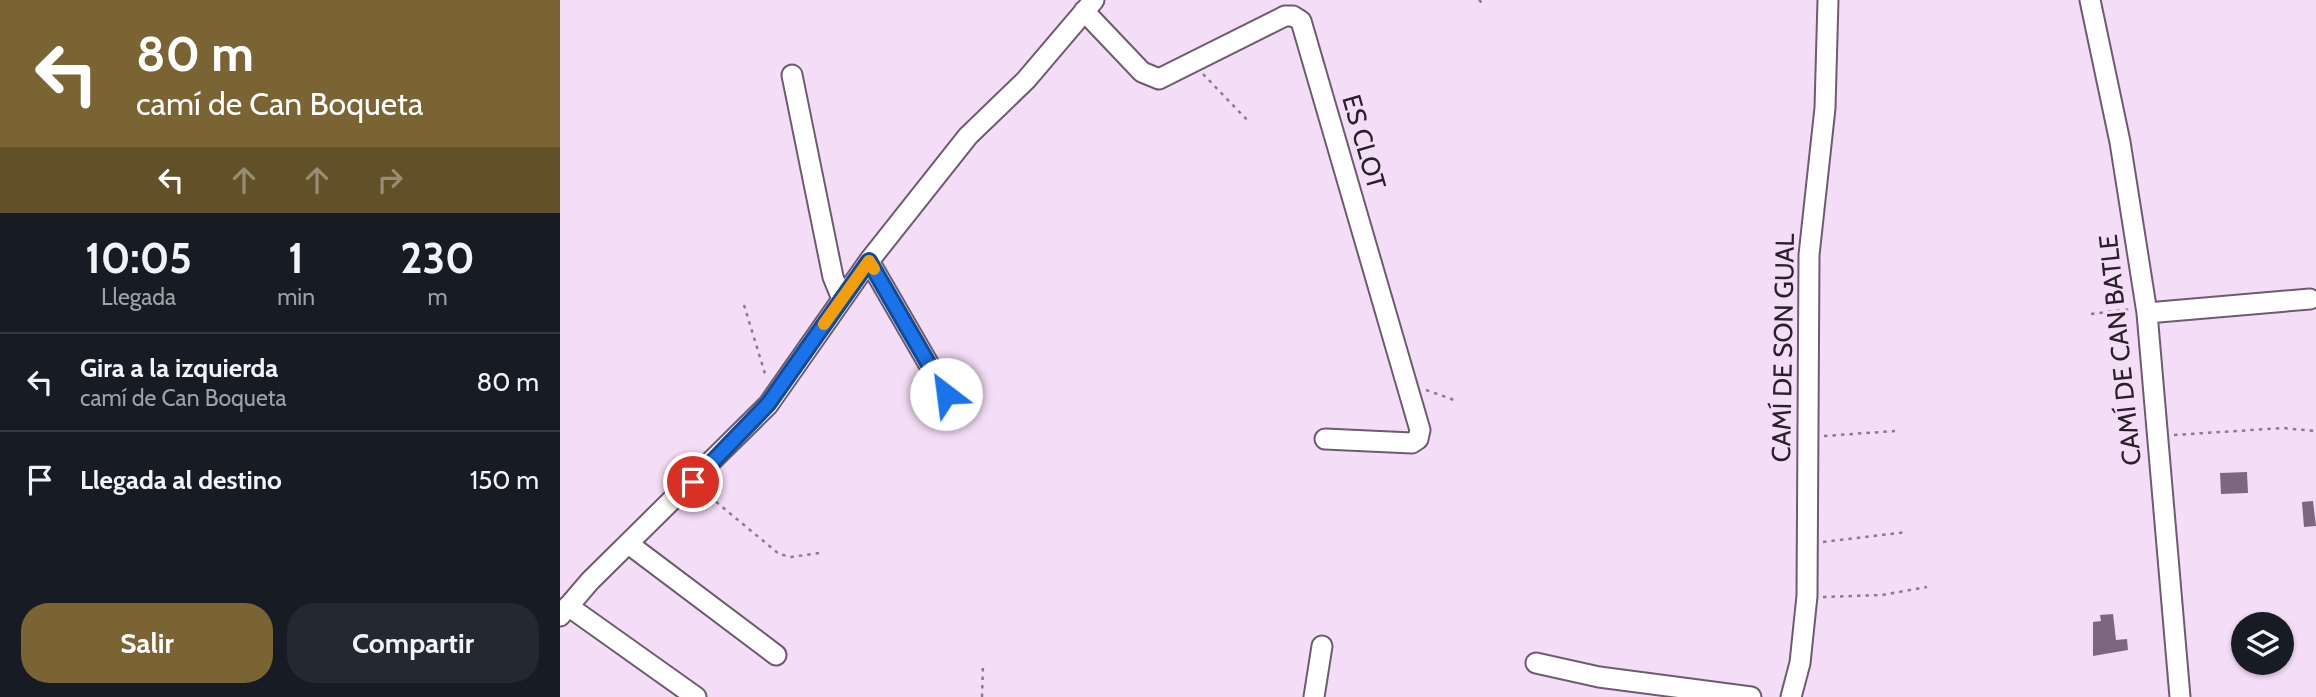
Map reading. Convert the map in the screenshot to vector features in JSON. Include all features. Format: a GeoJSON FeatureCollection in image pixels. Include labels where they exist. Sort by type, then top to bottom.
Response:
{"type":"FeatureCollection","features":[{"type":"Feature","properties":{"kind":"street","name":"CAMÍ DE SON GUAL"},"geometry":{"type":"LineString","coordinates":[[1791,697],[1800,663],[1807,596],[1809,255],[1825,108],[1828,0]]}},
{"type":"Feature","properties":{"kind":"street","name":"CAMÍ DE CAN BATLE"},"geometry":{"type":"LineString","coordinates":[[2090,0],[2120,142],[2146,311],[2180,697]]}},
{"type":"Feature","properties":{"kind":"street"},"geometry":{"type":"LineString","coordinates":[[696,697],[564,611],[768,404],[869,261],[968,136],[1026,80],[1089,6]]}},
{"type":"Feature","properties":{"kind":"street","name":"ES CLOT"},"geometry":{"type":"LineString","coordinates":[[1089,6],[1146,75],[1163,78],[1285,16],[1298,18],[1303,25],[1420,430],[1418,439],[1412,443],[1325,439]]}},
{"type":"Feature","properties":{"kind":"street"},"geometry":{"type":"LineString","coordinates":[[792,75],[833,277],[842,299]]}},
{"type":"Feature","properties":{"kind":"street"},"geometry":{"type":"LineString","coordinates":[[869,261],[946,394]]}},
{"type":"Feature","properties":{"kind":"street"},"geometry":{"type":"LineString","coordinates":[[2146,311],[2310,299]]}},
{"type":"Feature","properties":{"kind":"street"},"geometry":{"type":"LineString","coordinates":[[629,545],[776,655]]}},
{"type":"Feature","properties":{"kind":"street"},"geometry":{"type":"LineString","coordinates":[[1314,697],[1322,646]]}},
{"type":"Feature","properties":{"kind":"street"},"geometry":{"type":"LineString","coordinates":[[1536,663],[1599,677],[1751,697]]}},
{"type":"Feature","properties":{"kind":"path"},"geometry":{"type":"LineString","coordinates":[[1479,0],[1483,4]]}},
{"type":"Feature","properties":{"kind":"path"},"geometry":{"type":"LineString","coordinates":[[1187,67],[1199,70],[1249,122]]}},
{"type":"Feature","properties":{"kind":"path"},"geometry":{"type":"LineString","coordinates":[[744,305],[770,388],[768,404]]}},
{"type":"Feature","properties":{"kind":"path"},"geometry":{"type":"LineString","coordinates":[[2091,314],[2146,311]]}},
{"type":"Feature","properties":{"kind":"path"},"geometry":{"type":"LineString","coordinates":[[1423,389],[1457,401]]}},
{"type":"Feature","properties":{"kind":"path"},"geometry":{"type":"LineString","coordinates":[[2158,440],[2168,435],[2283,428],[2316,431]]}},
{"type":"Feature","properties":{"kind":"path"},"geometry":{"type":"LineString","coordinates":[[1807,438],[1895,431]]}},
{"type":"Feature","properties":{"kind":"path"},"geometry":{"type":"LineString","coordinates":[[693,482],[779,554],[791,557],[819,553]]}},
{"type":"Feature","properties":{"kind":"path"},"geometry":{"type":"LineString","coordinates":[[1807,544],[1907,532]]}},
{"type":"Feature","properties":{"kind":"path"},"geometry":{"type":"LineString","coordinates":[[1807,596],[1882,596],[1927,587]]}},
{"type":"Feature","properties":{"kind":"path"},"geometry":{"type":"LineString","coordinates":[[982,697],[983,665]]}},
{"type":"Feature","properties":{"kind":"building"},"geometry":{"type":"Polygon","coordinates":[[[2247,472],[2248,493],[2221,494],[2220,473],[2247,472]]]}},
{"type":"Feature","properties":{"kind":"building"},"geometry":{"type":"Polygon","coordinates":[[[2313,501],[2316,526],[2304,527],[2302,502],[2313,501]]]}},
{"type":"Feature","properties":{"kind":"building"},"geometry":{"type":"Polygon","coordinates":[[[2113,614],[2116,640],[2127,639],[2128,650],[2093,656],[2093,622],[2101,621],[2100,615],[2113,614]]]}},
{"type":"Feature","properties":{"kind":"slow traffic"},"geometry":{"type":"LineString","coordinates":[[824,324],[869,261],[874,269]]}},
{"type":"Feature","properties":{"kind":"route"},"geometry":{"type":"LineString","coordinates":[[693,482],[781,388],[869,261],[946,394]]}}]}
